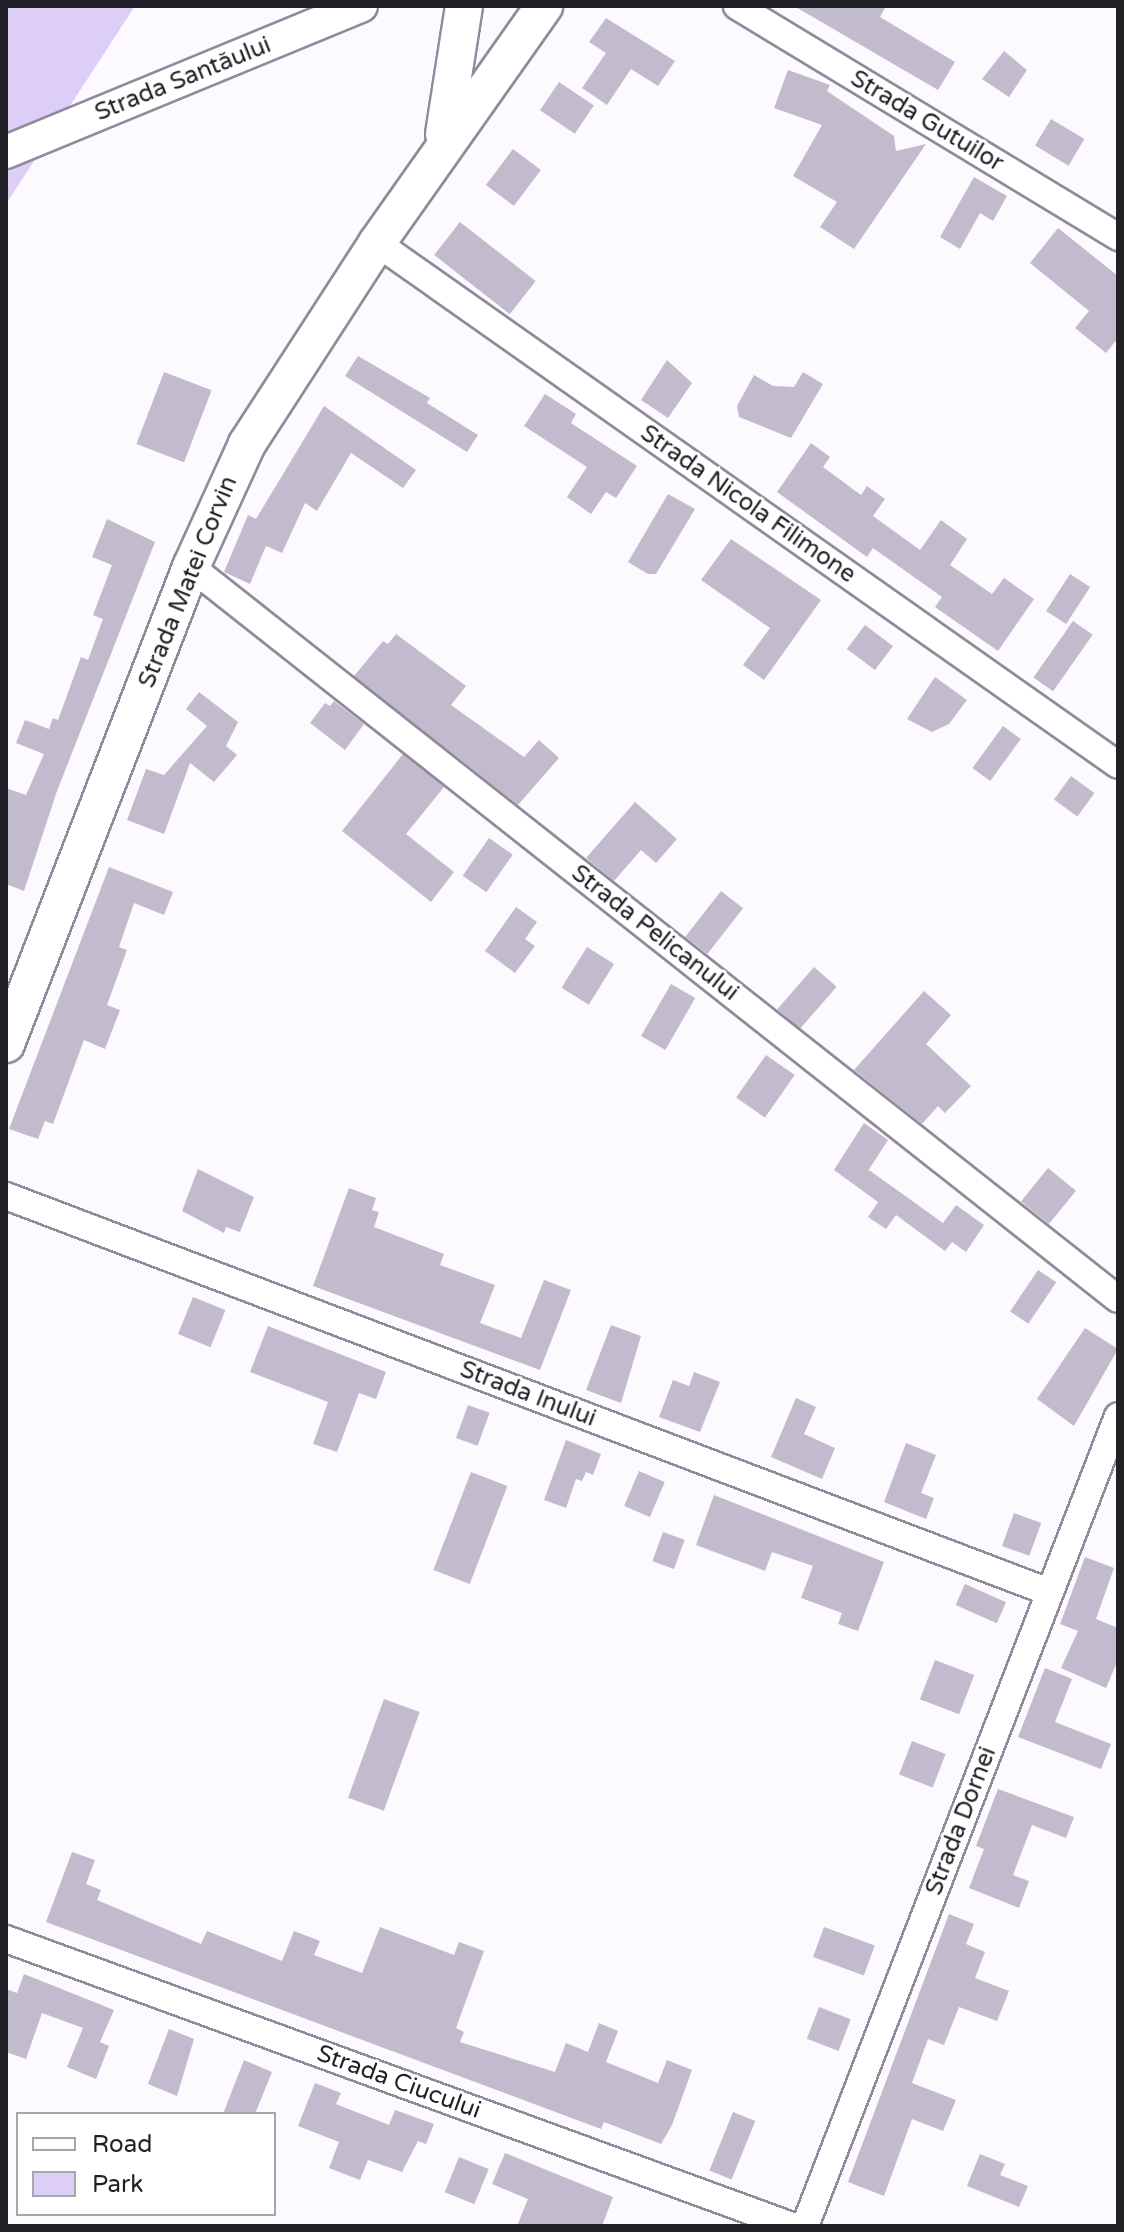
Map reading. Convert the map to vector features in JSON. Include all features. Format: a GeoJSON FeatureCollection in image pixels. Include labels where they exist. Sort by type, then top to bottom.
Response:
{"type":"FeatureCollection","features":[{"type":"Feature","properties":{"kind":"main road","name":"Strada Matei Corvin"},"geometry":{"type":"LineString","coordinates":[[438,154],[453,96],[464,6]]}},
{"type":"Feature","properties":{"kind":"main road","name":"Strada Matei Corvin"},"geometry":{"type":"LineString","coordinates":[[6,1044],[191,567],[247,444],[377,243],[544,6]]}},
{"type":"Feature","properties":{"kind":"street","name":"Strada Santăului"},"geometry":{"type":"LineString","coordinates":[[6,152],[361,6]]}},
{"type":"Feature","properties":{"kind":"street","name":"Strada Gutuilor"},"geometry":{"type":"LineString","coordinates":[[737,6],[1118,237]]}},
{"type":"Feature","properties":{"kind":"street","name":"Strada Nicola Filimone"},"geometry":{"type":"LineString","coordinates":[[377,243],[1118,765]]}},
{"type":"Feature","properties":{"kind":"street","name":"Strada Pelicanului"},"geometry":{"type":"LineString","coordinates":[[191,567],[1118,1299]]}},
{"type":"Feature","properties":{"kind":"street","name":"Strada Inului"},"geometry":{"type":"LineString","coordinates":[[6,1196],[1049,1592]]}},
{"type":"Feature","properties":{"kind":"street","name":"Strada Dornei"},"geometry":{"type":"LineString","coordinates":[[805,2226],[1049,1592],[1115,1435]]}},
{"type":"Feature","properties":{"kind":"street","name":"Strada Ciucului"},"geometry":{"type":"LineString","coordinates":[[6,1939],[792,2226]]}},
{"type":"Feature","properties":{"kind":"green space"},"geometry":{"type":"Polygon","coordinates":[[[6,6],[135,6],[6,204],[6,6]]]}},
{"type":"Feature","properties":{"kind":"building"},"geometry":{"type":"Polygon","coordinates":[[[794,6],[886,6],[880,17],[955,62],[938,90],[794,6]]]}},
{"type":"Feature","properties":{"kind":"building"},"geometry":{"type":"Polygon","coordinates":[[[606,18],[675,61],[658,86],[631,69],[607,105],[582,88],[606,53],[589,42],[606,18]]]}},
{"type":"Feature","properties":{"kind":"building"},"geometry":{"type":"Polygon","coordinates":[[[1004,51],[1027,70],[1009,97],[982,79],[1004,51]]]}},
{"type":"Feature","properties":{"kind":"building"},"geometry":{"type":"Polygon","coordinates":[[[788,70],[830,85],[827,91],[894,136],[896,151],[926,144],[854,249],[820,227],[837,202],[793,176],[822,125],[774,108],[788,70]]]}},
{"type":"Feature","properties":{"kind":"building"},"geometry":{"type":"Polygon","coordinates":[[[559,82],[594,105],[575,134],[540,110],[559,82]]]}},
{"type":"Feature","properties":{"kind":"building"},"geometry":{"type":"Polygon","coordinates":[[[1051,119],[1084,139],[1068,166],[1035,146],[1051,119]]]}},
{"type":"Feature","properties":{"kind":"building"},"geometry":{"type":"Polygon","coordinates":[[[513,149],[541,170],[514,206],[486,185],[513,149]]]}},
{"type":"Feature","properties":{"kind":"building"},"geometry":{"type":"Polygon","coordinates":[[[974,177],[1007,196],[993,221],[980,213],[960,249],[940,237],[974,177]]]}},
{"type":"Feature","properties":{"kind":"building"},"geometry":{"type":"Polygon","coordinates":[[[460,222],[536,281],[510,314],[434,255],[460,222]]]}},
{"type":"Feature","properties":{"kind":"building"},"geometry":{"type":"Polygon","coordinates":[[[1058,228],[1118,276],[1118,338],[1106,353],[1075,328],[1089,311],[1030,263],[1058,228]]]}},
{"type":"Feature","properties":{"kind":"building"},"geometry":{"type":"Polygon","coordinates":[[[358,356],[430,398],[427,403],[478,435],[467,452],[345,376],[358,356]]]}},
{"type":"Feature","properties":{"kind":"building"},"geometry":{"type":"Polygon","coordinates":[[[667,360],[692,383],[668,418],[641,400],[667,360]]]}},
{"type":"Feature","properties":{"kind":"building"},"geometry":{"type":"Polygon","coordinates":[[[164,372],[212,390],[184,462],[136,444],[164,372]]]}},
{"type":"Feature","properties":{"kind":"building"},"geometry":{"type":"Polygon","coordinates":[[[803,372],[823,384],[791,438],[739,417],[737,406],[754,375],[773,386],[794,387],[803,372]]]}},
{"type":"Feature","properties":{"kind":"building"},"geometry":{"type":"Polygon","coordinates":[[[545,394],[576,414],[571,423],[637,466],[616,498],[606,492],[591,514],[567,497],[587,467],[524,426],[545,394]]]}},
{"type":"Feature","properties":{"kind":"building"},"geometry":{"type":"Polygon","coordinates":[[[324,406],[416,470],[403,488],[351,453],[317,511],[305,503],[282,553],[266,546],[250,584],[224,572],[248,515],[256,519],[324,406]]]}},
{"type":"Feature","properties":{"kind":"building"},"geometry":{"type":"Polygon","coordinates":[[[811,443],[830,457],[823,467],[861,495],[867,486],[885,499],[873,516],[920,550],[941,520],[967,539],[950,565],[992,594],[1004,578],[1034,599],[998,651],[935,607],[942,597],[873,548],[867,557],[777,492],[811,443]]]}},
{"type":"Feature","properties":{"kind":"building"},"geometry":{"type":"Polygon","coordinates":[[[668,494],[695,509],[656,574],[648,574],[628,562],[668,494]]]}},
{"type":"Feature","properties":{"kind":"building"},"geometry":{"type":"Polygon","coordinates":[[[107,519],[155,542],[57,791],[24,891],[6,884],[6,788],[26,795],[44,754],[16,743],[25,720],[49,729],[53,718],[58,720],[81,657],[88,660],[103,619],[93,615],[112,565],[92,557],[107,519]]]}},
{"type":"Feature","properties":{"kind":"building"},"geometry":{"type":"Polygon","coordinates":[[[731,539],[821,600],[764,680],[743,665],[770,628],[701,580],[731,539]]]}},
{"type":"Feature","properties":{"kind":"building"},"geometry":{"type":"Polygon","coordinates":[[[1070,574],[1090,587],[1066,624],[1046,611],[1070,574]]]}},
{"type":"Feature","properties":{"kind":"building"},"geometry":{"type":"Polygon","coordinates":[[[1073,621],[1093,635],[1053,691],[1033,678],[1073,621]]]}},
{"type":"Feature","properties":{"kind":"building"},"geometry":{"type":"Polygon","coordinates":[[[865,625],[893,646],[875,670],[847,649],[865,625]]]}},
{"type":"Feature","properties":{"kind":"building"},"geometry":{"type":"Polygon","coordinates":[[[396,634],[466,686],[451,705],[524,757],[539,740],[559,758],[518,805],[354,676],[383,641],[388,644],[396,634]]]}},
{"type":"Feature","properties":{"kind":"building"},"geometry":{"type":"Polygon","coordinates":[[[935,677],[967,700],[949,724],[932,732],[907,719],[935,677]]]}},
{"type":"Feature","properties":{"kind":"building"},"geometry":{"type":"Polygon","coordinates":[[[199,692],[238,722],[226,746],[237,755],[214,782],[190,763],[164,834],[127,820],[146,769],[164,775],[207,726],[186,709],[199,692]]]}},
{"type":"Feature","properties":{"kind":"building"},"geometry":{"type":"Polygon","coordinates":[[[334,701],[364,724],[345,750],[310,723],[325,703],[330,706],[334,701]]]}},
{"type":"Feature","properties":{"kind":"building"},"geometry":{"type":"Polygon","coordinates":[[[1003,726],[1021,739],[990,781],[972,768],[1003,726]]]}},
{"type":"Feature","properties":{"kind":"building"},"geometry":{"type":"Polygon","coordinates":[[[403,754],[444,787],[406,834],[454,872],[431,902],[342,831],[403,754]]]}},
{"type":"Feature","properties":{"kind":"building"},"geometry":{"type":"Polygon","coordinates":[[[1071,776],[1094,793],[1077,817],[1054,799],[1071,776]]]}},
{"type":"Feature","properties":{"kind":"building"},"geometry":{"type":"Polygon","coordinates":[[[635,802],[677,839],[656,863],[641,850],[614,881],[586,858],[635,802]]]}},
{"type":"Feature","properties":{"kind":"building"},"geometry":{"type":"Polygon","coordinates":[[[489,838],[513,855],[486,892],[463,876],[489,838]]]}},
{"type":"Feature","properties":{"kind":"building"},"geometry":{"type":"Polygon","coordinates":[[[109,867],[173,892],[164,915],[134,903],[119,947],[127,950],[107,1005],[120,1010],[105,1049],[84,1040],[53,1124],[45,1121],[38,1139],[9,1129],[109,867]]]}},
{"type":"Feature","properties":{"kind":"building"},"geometry":{"type":"Polygon","coordinates":[[[721,891],[743,908],[707,954],[685,937],[721,891]]]}},
{"type":"Feature","properties":{"kind":"building"},"geometry":{"type":"Polygon","coordinates":[[[516,907],[537,922],[525,939],[535,946],[515,973],[485,951],[516,907]]]}},
{"type":"Feature","properties":{"kind":"building"},"geometry":{"type":"Polygon","coordinates":[[[587,947],[614,964],[589,1005],[562,988],[587,947]]]}},
{"type":"Feature","properties":{"kind":"building"},"geometry":{"type":"Polygon","coordinates":[[[814,967],[837,987],[800,1029],[777,1009],[814,967]]]}},
{"type":"Feature","properties":{"kind":"building"},"geometry":{"type":"Polygon","coordinates":[[[671,984],[695,998],[665,1050],[641,1036],[671,984]]]}},
{"type":"Feature","properties":{"kind":"building"},"geometry":{"type":"Polygon","coordinates":[[[924,991],[951,1015],[926,1044],[971,1086],[945,1113],[938,1106],[922,1124],[854,1070],[924,991]]]}},
{"type":"Feature","properties":{"kind":"building"},"geometry":{"type":"Polygon","coordinates":[[[766,1055],[795,1075],[765,1118],[736,1098],[766,1055]]]}},
{"type":"Feature","properties":{"kind":"building"},"geometry":{"type":"Polygon","coordinates":[[[864,1123],[888,1140],[866,1174],[869,1170],[943,1223],[956,1205],[984,1225],[966,1252],[952,1242],[945,1251],[896,1215],[886,1229],[868,1217],[878,1202],[834,1170],[864,1123]]]}},
{"type":"Feature","properties":{"kind":"building"},"geometry":{"type":"Polygon","coordinates":[[[1048,1168],[1076,1191],[1049,1224],[1021,1201],[1048,1168]]]}},
{"type":"Feature","properties":{"kind":"building"},"geometry":{"type":"Polygon","coordinates":[[[198,1169],[254,1197],[240,1232],[226,1227],[224,1233],[182,1211],[198,1169]]]}},
{"type":"Feature","properties":{"kind":"building"},"geometry":{"type":"Polygon","coordinates":[[[349,1188],[376,1198],[372,1210],[379,1212],[374,1227],[444,1254],[440,1265],[495,1285],[480,1323],[521,1338],[544,1280],[571,1290],[540,1370],[313,1286],[349,1188]]]}},
{"type":"Feature","properties":{"kind":"building"},"geometry":{"type":"Polygon","coordinates":[[[1038,1270],[1056,1282],[1028,1324],[1010,1311],[1038,1270]]]}},
{"type":"Feature","properties":{"kind":"building"},"geometry":{"type":"Polygon","coordinates":[[[193,1297],[225,1310],[210,1347],[178,1334],[193,1297]]]}},
{"type":"Feature","properties":{"kind":"building"},"geometry":{"type":"Polygon","coordinates":[[[611,1325],[641,1336],[621,1403],[586,1390],[611,1325]]]}},
{"type":"Feature","properties":{"kind":"building"},"geometry":{"type":"Polygon","coordinates":[[[268,1326],[386,1372],[376,1399],[359,1393],[337,1452],[313,1444],[328,1402],[250,1372],[268,1326]]]}},
{"type":"Feature","properties":{"kind":"building"},"geometry":{"type":"Polygon","coordinates":[[[1085,1328],[1118,1349],[1074,1426],[1037,1399],[1085,1328]]]}},
{"type":"Feature","properties":{"kind":"building"},"geometry":{"type":"Polygon","coordinates":[[[694,1372],[720,1382],[700,1432],[659,1417],[673,1380],[689,1386],[694,1372]]]}},
{"type":"Feature","properties":{"kind":"building"},"geometry":{"type":"Polygon","coordinates":[[[796,1398],[816,1407],[804,1434],[835,1448],[822,1479],[771,1457],[796,1398]]]}},
{"type":"Feature","properties":{"kind":"building"},"geometry":{"type":"Polygon","coordinates":[[[468,1405],[490,1413],[478,1446],[456,1438],[468,1405]]]}},
{"type":"Feature","properties":{"kind":"building"},"geometry":{"type":"Polygon","coordinates":[[[566,1440],[601,1454],[593,1475],[586,1472],[582,1481],[576,1479],[566,1508],[544,1500],[566,1440]]]}},
{"type":"Feature","properties":{"kind":"building"},"geometry":{"type":"Polygon","coordinates":[[[906,1443],[936,1455],[921,1493],[934,1498],[926,1519],[884,1502],[906,1443]]]}},
{"type":"Feature","properties":{"kind":"building"},"geometry":{"type":"Polygon","coordinates":[[[639,1471],[665,1482],[650,1517],[624,1506],[639,1471]]]}},
{"type":"Feature","properties":{"kind":"building"},"geometry":{"type":"Polygon","coordinates":[[[471,1472],[507,1486],[470,1584],[433,1570],[471,1472]]]}},
{"type":"Feature","properties":{"kind":"building"},"geometry":{"type":"Polygon","coordinates":[[[714,1495],[884,1562],[858,1631],[838,1624],[842,1613],[801,1598],[813,1566],[772,1552],[765,1571],[696,1545],[714,1495]]]}},
{"type":"Feature","properties":{"kind":"building"},"geometry":{"type":"Polygon","coordinates":[[[1014,1513],[1041,1523],[1029,1556],[1002,1546],[1014,1513]]]}},
{"type":"Feature","properties":{"kind":"building"},"geometry":{"type":"Polygon","coordinates":[[[663,1532],[685,1540],[674,1569],[652,1561],[663,1532]]]}},
{"type":"Feature","properties":{"kind":"building"},"geometry":{"type":"Polygon","coordinates":[[[1085,1557],[1114,1568],[1096,1619],[1118,1628],[1118,1660],[1106,1688],[1061,1668],[1078,1631],[1060,1624],[1085,1557]]]}},
{"type":"Feature","properties":{"kind":"building"},"geometry":{"type":"Polygon","coordinates":[[[965,1584],[1006,1602],[997,1623],[956,1605],[965,1584]]]}},
{"type":"Feature","properties":{"kind":"building"},"geometry":{"type":"Polygon","coordinates":[[[935,1660],[974,1675],[959,1714],[920,1699],[935,1660]]]}},
{"type":"Feature","properties":{"kind":"building"},"geometry":{"type":"Polygon","coordinates":[[[1045,1668],[1072,1679],[1055,1722],[1111,1744],[1101,1769],[1018,1737],[1045,1668]]]}},
{"type":"Feature","properties":{"kind":"building"},"geometry":{"type":"Polygon","coordinates":[[[384,1699],[420,1712],[384,1811],[348,1798],[384,1699]]]}},
{"type":"Feature","properties":{"kind":"building"},"geometry":{"type":"Polygon","coordinates":[[[912,1741],[946,1754],[933,1788],[899,1775],[912,1741]]]}},
{"type":"Feature","properties":{"kind":"building"},"geometry":{"type":"Polygon","coordinates":[[[998,1789],[1074,1817],[1066,1838],[1032,1825],[1013,1875],[1029,1881],[1019,1908],[969,1888],[984,1849],[976,1846],[998,1789]]]}},
{"type":"Feature","properties":{"kind":"building"},"geometry":{"type":"Polygon","coordinates":[[[72,1852],[95,1860],[86,1884],[101,1890],[97,1900],[201,1944],[207,1931],[282,1961],[294,1931],[320,1941],[314,1955],[362,1973],[380,1927],[454,1955],[459,1942],[484,1951],[456,2028],[464,2032],[460,2042],[555,2072],[566,2043],[588,2052],[599,2023],[618,2031],[606,2062],[658,2083],[667,2060],[692,2070],[672,2125],[661,2144],[604,2122],[601,2129],[46,1922],[72,1852]]]}},
{"type":"Feature","properties":{"kind":"building"},"geometry":{"type":"Polygon","coordinates":[[[949,1914],[974,1924],[966,1944],[985,1952],[975,1978],[1009,1991],[997,2021],[959,2007],[944,2045],[928,2039],[912,2083],[956,2100],[943,2131],[912,2119],[884,2196],[848,2182],[949,1914]]]}},
{"type":"Feature","properties":{"kind":"building"},"geometry":{"type":"Polygon","coordinates":[[[824,1927],[875,1945],[864,1976],[813,1957],[824,1927]]]}},
{"type":"Feature","properties":{"kind":"building"},"geometry":{"type":"Polygon","coordinates":[[[24,1974],[114,2010],[100,2042],[109,2046],[96,2079],[67,2067],[83,2028],[42,2013],[26,2059],[6,2052],[6,1989],[17,1993],[24,1974]]]}},
{"type":"Feature","properties":{"kind":"building"},"geometry":{"type":"Polygon","coordinates":[[[819,2007],[851,2019],[839,2051],[807,2039],[819,2007]]]}},
{"type":"Feature","properties":{"kind":"building"},"geometry":{"type":"Polygon","coordinates":[[[169,2029],[194,2039],[177,2096],[148,2084],[169,2029]]]}},
{"type":"Feature","properties":{"kind":"building"},"geometry":{"type":"Polygon","coordinates":[[[244,2060],[272,2072],[256,2112],[224,2112],[244,2060]]]}},
{"type":"Feature","properties":{"kind":"building"},"geometry":{"type":"Polygon","coordinates":[[[315,2083],[341,2093],[336,2104],[389,2125],[395,2110],[434,2124],[426,2144],[418,2141],[402,2172],[368,2160],[360,2180],[329,2168],[339,2142],[298,2126],[315,2083]]]}},
{"type":"Feature","properties":{"kind":"building"},"geometry":{"type":"Polygon","coordinates":[[[733,2112],[755,2121],[732,2179],[709,2170],[733,2112]]]}},
{"type":"Feature","properties":{"kind":"building"},"geometry":{"type":"Polygon","coordinates":[[[505,2153],[613,2197],[602,2226],[517,2226],[528,2199],[492,2184],[505,2153]]]}},
{"type":"Feature","properties":{"kind":"building"},"geometry":{"type":"Polygon","coordinates":[[[980,2154],[1005,2164],[1000,2175],[1028,2186],[1019,2207],[967,2186],[980,2154]]]}},
{"type":"Feature","properties":{"kind":"building"},"geometry":{"type":"Polygon","coordinates":[[[459,2157],[489,2169],[474,2204],[445,2192],[459,2157]]]}}]}
